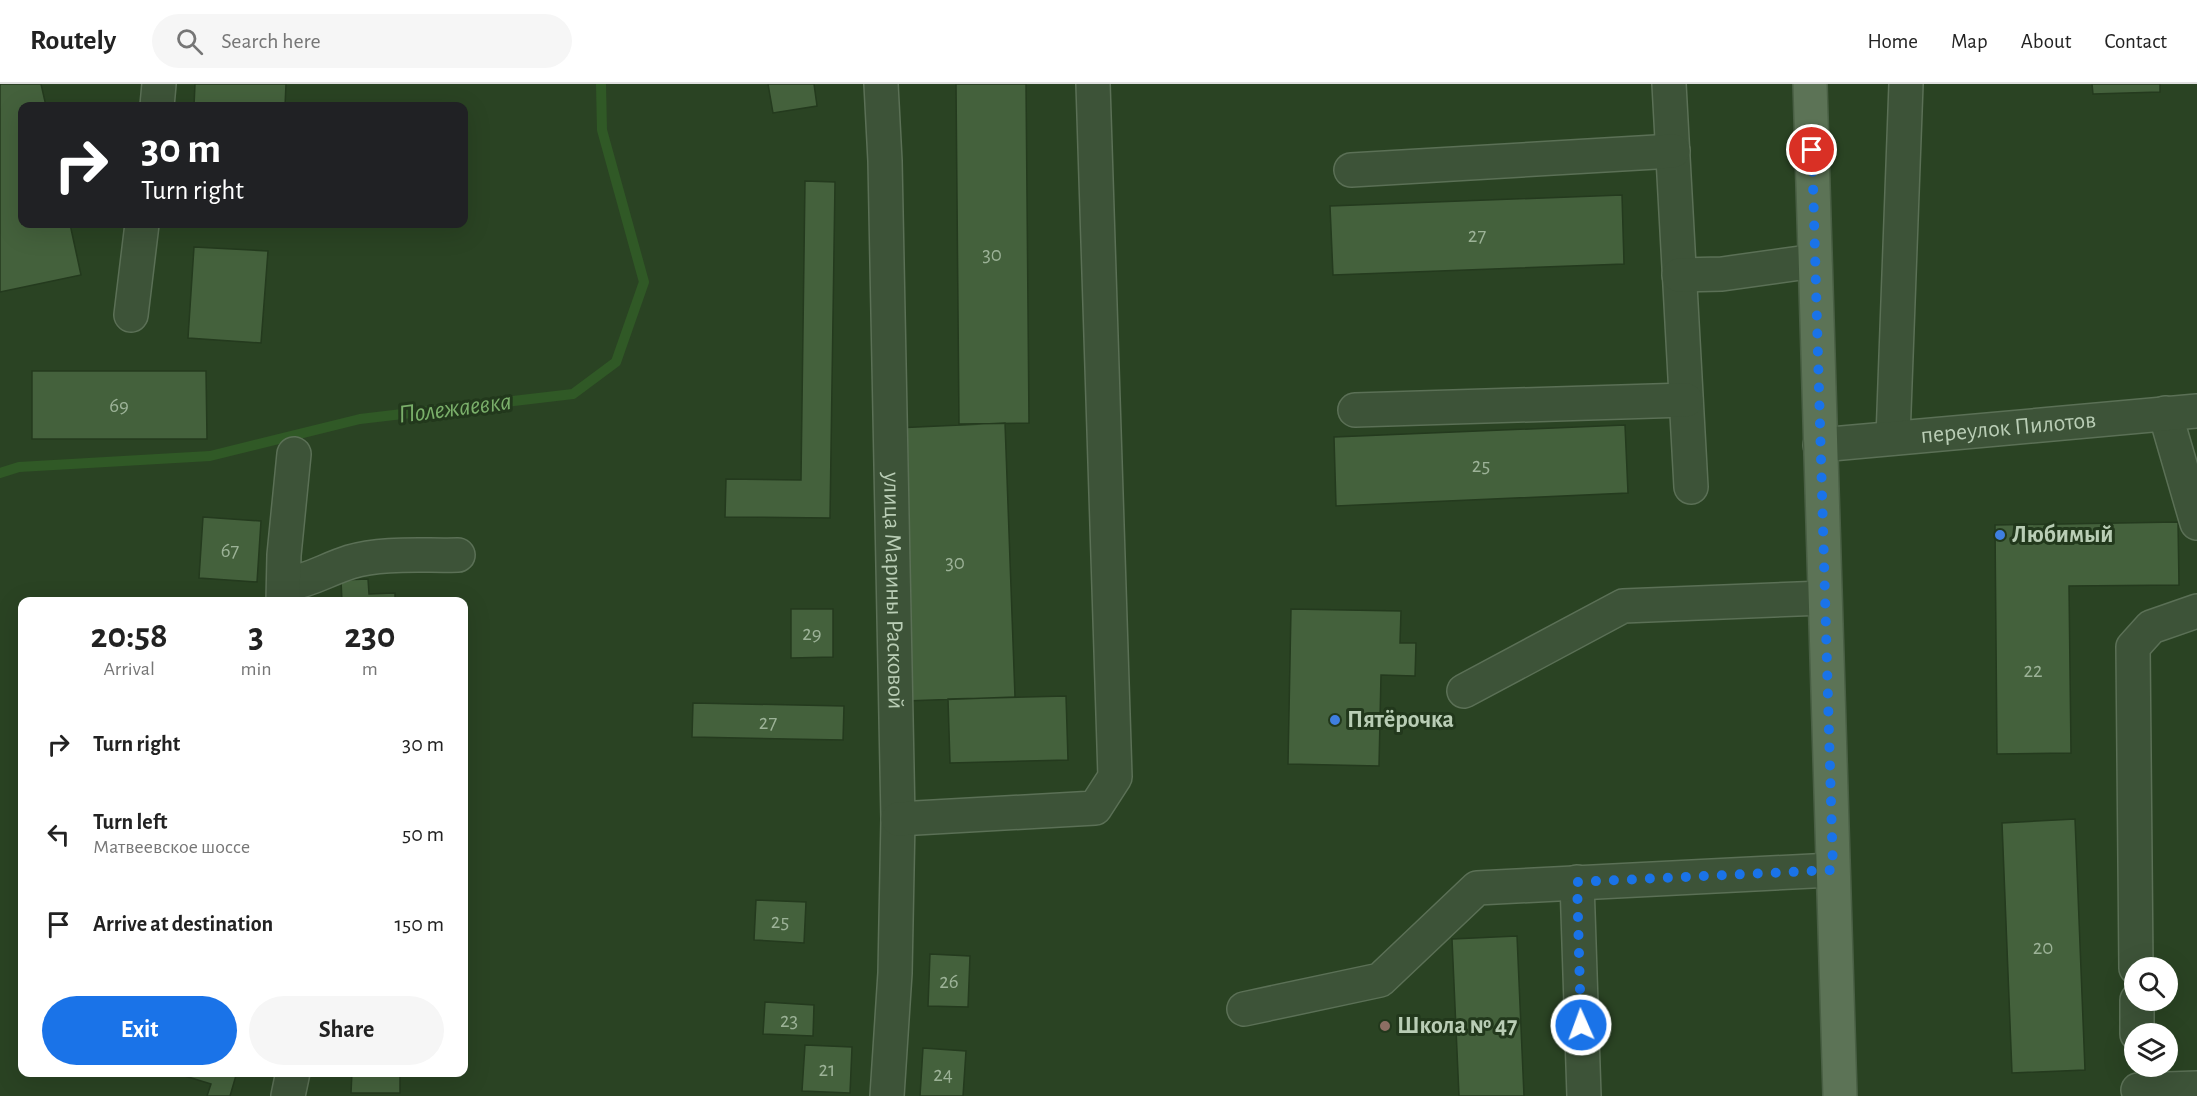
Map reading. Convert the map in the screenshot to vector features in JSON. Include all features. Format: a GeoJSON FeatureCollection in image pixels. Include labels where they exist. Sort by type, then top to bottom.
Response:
{"type":"FeatureCollection","features":[{"type":"Feature","properties":{"kind":"main road"},"geometry":{"type":"LineString","coordinates":[[1810,84],[1840,1096]]}},
{"type":"Feature","properties":{"kind":"street"},"geometry":{"type":"LineString","coordinates":[[157,102],[159,84]]}},
{"type":"Feature","properties":{"kind":"street","name":"улица Марины Расковой"},"geometry":{"type":"LineString","coordinates":[[881,84],[885,172],[898,819],[895,973],[887,1096]]}},
{"type":"Feature","properties":{"kind":"street"},"geometry":{"type":"LineString","coordinates":[[898,819],[1095,808],[1115,777],[1093,84]]}},
{"type":"Feature","properties":{"kind":"street"},"geometry":{"type":"LineString","coordinates":[[1670,84],[1691,487]]}},
{"type":"Feature","properties":{"kind":"street"},"geometry":{"type":"LineString","coordinates":[[1893,438],[1906,84]]}},
{"type":"Feature","properties":{"kind":"street"},"geometry":{"type":"LineString","coordinates":[[1351,170],[1673,151]]}},
{"type":"Feature","properties":{"kind":"street"},"geometry":{"type":"LineString","coordinates":[[131,315],[142,228]]}},
{"type":"Feature","properties":{"kind":"street"},"geometry":{"type":"LineString","coordinates":[[1679,274],[1722,274],[1815,261]]}},
{"type":"Feature","properties":{"kind":"street"},"geometry":{"type":"LineString","coordinates":[[1355,410],[1686,400]]}},
{"type":"Feature","properties":{"kind":"street"},"geometry":{"type":"LineString","coordinates":[[2181,412],[2197,523]]}},
{"type":"Feature","properties":{"kind":"street","name":"переулок Пилотов"},"geometry":{"type":"LineString","coordinates":[[1820,445],[2181,412]]}},
{"type":"Feature","properties":{"kind":"street"},"geometry":{"type":"LineString","coordinates":[[284,593],[294,454]]}},
{"type":"Feature","properties":{"kind":"street"},"geometry":{"type":"LineString","coordinates":[[284,593],[350,562],[366,559],[458,555]]}},
{"type":"Feature","properties":{"kind":"street"},"geometry":{"type":"LineString","coordinates":[[1464,691],[1623,606],[1824,597]]}},
{"type":"Feature","properties":{"kind":"street"},"geometry":{"type":"LineString","coordinates":[[2136,957],[2133,647],[2151,627],[2197,611]]}},
{"type":"Feature","properties":{"kind":"street"},"geometry":{"type":"LineString","coordinates":[[1244,1009],[1380,980],[1477,888],[1833,870]]}},
{"type":"Feature","properties":{"kind":"street"},"geometry":{"type":"LineString","coordinates":[[1577,882],[1584,1096]]}},
{"type":"Feature","properties":{"kind":"street"},"geometry":{"type":"LineString","coordinates":[[288,1096],[292,1077]]}},
{"type":"Feature","properties":{"kind":"street"},"geometry":{"type":"LineString","coordinates":[[2138,1084],[2197,1088]]}},
{"type":"Feature","properties":{"kind":"building"},"geometry":{"type":"Polygon","coordinates":[[[0,84],[41,84],[45,102],[18,102],[18,228],[71,228],[81,275],[0,292],[0,84]]]}},
{"type":"Feature","properties":{"kind":"building"},"geometry":{"type":"Polygon","coordinates":[[[195,84],[286,84],[285,102],[194,102],[195,84]]]}},
{"type":"Feature","properties":{"kind":"building"},"geometry":{"type":"Polygon","coordinates":[[[768,84],[814,84],[817,106],[773,113],[768,84]]]}},
{"type":"Feature","properties":{"kind":"building"},"geometry":{"type":"Polygon","coordinates":[[[956,84],[1026,84],[1029,423],[959,424],[956,84]]]}},
{"type":"Feature","properties":{"kind":"building"},"geometry":{"type":"Polygon","coordinates":[[[2092,84],[2160,84],[2160,92],[2093,94],[2092,84]]]}},
{"type":"Feature","properties":{"kind":"building"},"geometry":{"type":"Polygon","coordinates":[[[805,181],[835,182],[830,518],[725,517],[726,479],[801,480],[805,181]]]}},
{"type":"Feature","properties":{"kind":"building"},"geometry":{"type":"Polygon","coordinates":[[[1622,195],[1624,264],[1333,275],[1330,206],[1622,195]]]}},
{"type":"Feature","properties":{"kind":"building"},"geometry":{"type":"Polygon","coordinates":[[[194,247],[268,251],[261,343],[188,338],[194,247]]]}},
{"type":"Feature","properties":{"kind":"building"},"geometry":{"type":"Polygon","coordinates":[[[32,371],[206,371],[207,439],[32,439],[32,371]]]}},
{"type":"Feature","properties":{"kind":"building"},"geometry":{"type":"Polygon","coordinates":[[[1005,423],[1015,697],[905,701],[895,428],[1005,423]]]}},
{"type":"Feature","properties":{"kind":"building"},"geometry":{"type":"Polygon","coordinates":[[[1625,425],[1628,493],[1336,506],[1334,437],[1625,425]]]}},
{"type":"Feature","properties":{"kind":"building"},"geometry":{"type":"Polygon","coordinates":[[[203,517],[261,521],[257,582],[199,578],[203,517]]]}},
{"type":"Feature","properties":{"kind":"building"},"geometry":{"type":"Polygon","coordinates":[[[2178,522],[2179,585],[2069,586],[2071,753],[1997,754],[1995,525],[2178,522]]]}},
{"type":"Feature","properties":{"kind":"building"},"geometry":{"type":"Polygon","coordinates":[[[368,579],[369,594],[395,593],[395,597],[342,597],[341,580],[368,579]]]}},
{"type":"Feature","properties":{"kind":"building"},"geometry":{"type":"Polygon","coordinates":[[[791,609],[833,609],[833,657],[791,658],[791,609]]]}},
{"type":"Feature","properties":{"kind":"building","name":"Пятёрочка"},"geometry":{"type":"Polygon","coordinates":[[[1291,609],[1401,611],[1400,643],[1416,643],[1415,676],[1381,675],[1379,766],[1288,764],[1291,609]]]}},
{"type":"Feature","properties":{"kind":"building"},"geometry":{"type":"Polygon","coordinates":[[[1066,696],[1068,760],[950,763],[948,699],[1066,696]]]}},
{"type":"Feature","properties":{"kind":"building"},"geometry":{"type":"Polygon","coordinates":[[[693,703],[844,706],[843,740],[692,737],[693,703]]]}},
{"type":"Feature","properties":{"kind":"building"},"geometry":{"type":"Polygon","coordinates":[[[2075,819],[2085,1070],[2012,1073],[2002,823],[2075,819]]]}},
{"type":"Feature","properties":{"kind":"building"},"geometry":{"type":"Polygon","coordinates":[[[756,900],[806,902],[804,943],[754,940],[756,900]]]}},
{"type":"Feature","properties":{"kind":"building"},"geometry":{"type":"Polygon","coordinates":[[[1517,936],[1524,1096],[1459,1096],[1452,939],[1517,936]]]}},
{"type":"Feature","properties":{"kind":"building"},"geometry":{"type":"Polygon","coordinates":[[[930,954],[970,956],[968,1007],[928,1006],[930,954]]]}},
{"type":"Feature","properties":{"kind":"building"},"geometry":{"type":"Polygon","coordinates":[[[765,1002],[814,1005],[813,1036],[763,1034],[765,1002]]]}},
{"type":"Feature","properties":{"kind":"building"},"geometry":{"type":"Polygon","coordinates":[[[805,1045],[852,1047],[850,1093],[802,1091],[805,1045]]]}},
{"type":"Feature","properties":{"kind":"building"},"geometry":{"type":"Polygon","coordinates":[[[923,1048],[966,1051],[963,1096],[920,1096],[923,1048]]]}},
{"type":"Feature","properties":{"kind":"building"},"geometry":{"type":"Polygon","coordinates":[[[188,1077],[236,1077],[230,1096],[207,1096],[211,1084],[188,1077]]]}},
{"type":"Feature","properties":{"kind":"building"},"geometry":{"type":"Polygon","coordinates":[[[352,1077],[400,1077],[400,1093],[351,1093],[352,1077]]]}},
{"type":"Feature","properties":{"kind":"waterway","name":"Полежаевка"},"geometry":{"type":"LineString","coordinates":[[0,473],[19,467],[210,456],[360,419],[573,394],[616,362],[644,282],[602,130],[601,84]]}},
{"type":"Feature","properties":{"kind":"place","name":"Любимый"},"geometry":{"type":"Point","coordinates":[2000,535]}},
{"type":"Feature","properties":{"kind":"place","name":"Пятёрочка"},"geometry":{"type":"Point","coordinates":[1335,720]}},
{"type":"Feature","properties":{"kind":"place","name":"Школа № 47"},"geometry":{"type":"Point","coordinates":[1385,1026]}},
{"type":"Feature","properties":{"kind":"route"},"geometry":{"type":"LineString","coordinates":[[1581,1025],[1577,882],[1833,870],[1812,150]]}}]}
